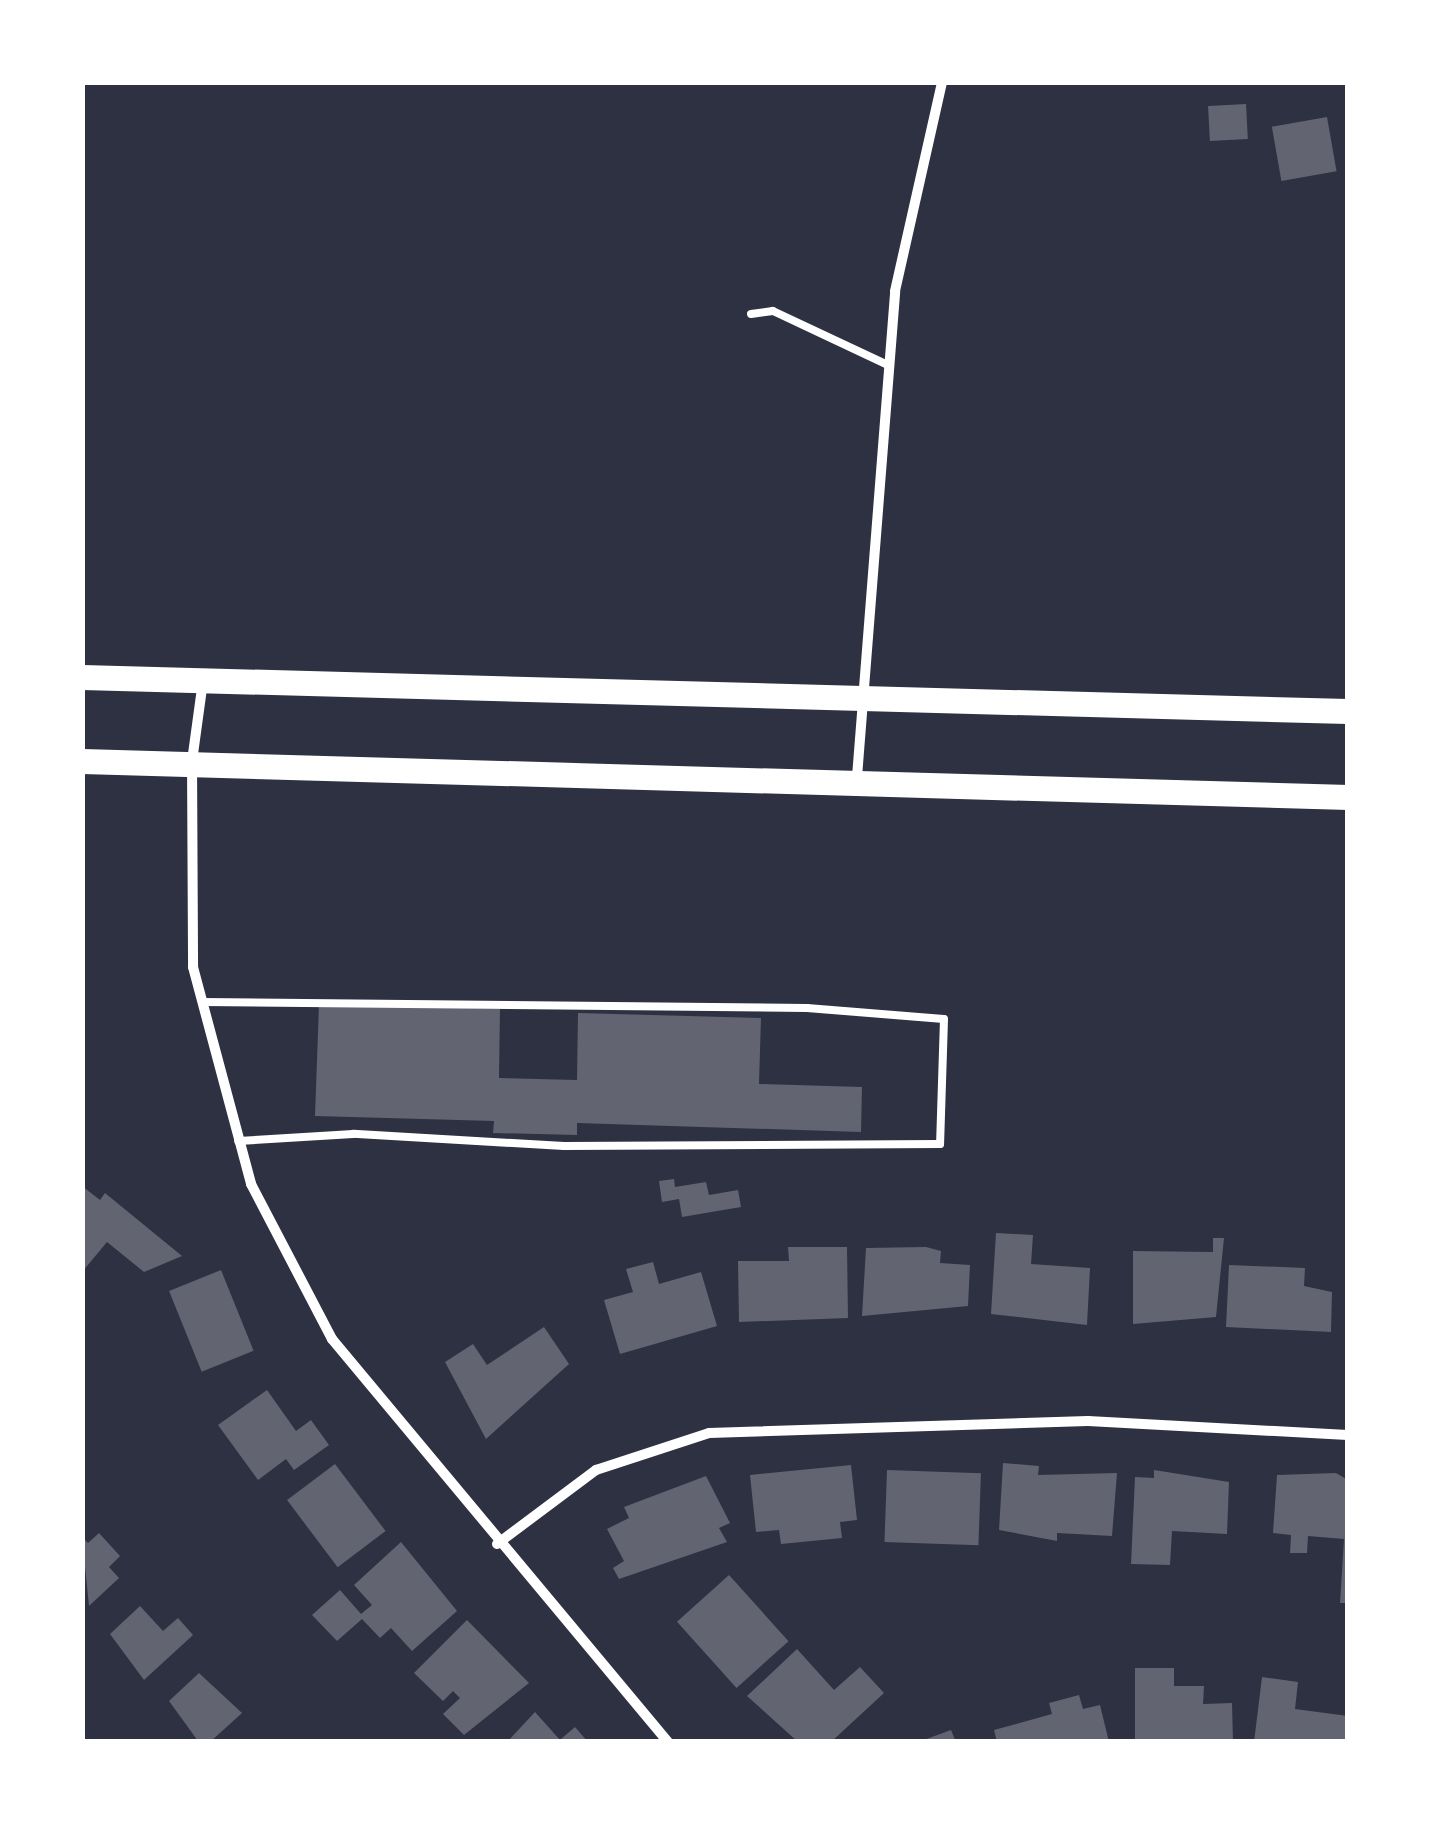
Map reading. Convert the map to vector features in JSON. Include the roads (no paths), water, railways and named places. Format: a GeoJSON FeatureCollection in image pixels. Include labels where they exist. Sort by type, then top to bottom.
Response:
{"type":"FeatureCollection","features":[{"type":"Feature","properties":{"kind":"main road"},"geometry":{"type":"LineString","coordinates":[[82,677],[1348,711]]}},
{"type":"Feature","properties":{"kind":"main road"},"geometry":{"type":"LineString","coordinates":[[82,761],[857,777],[1348,797]]}},
{"type":"Feature","properties":{"kind":"street"},"geometry":{"type":"LineString","coordinates":[[857,777],[895,291],[942,82]]}},
{"type":"Feature","properties":{"kind":"street"},"geometry":{"type":"LineString","coordinates":[[203,680],[192,761],[201,1002],[238,1142],[284,1256],[332,1339],[497,1544],[668,1742]]}},
{"type":"Feature","properties":{"kind":"street"},"geometry":{"type":"LineString","coordinates":[[497,1544],[596,1470],[710,1433],[1088,1421],[1348,1435]]}},
{"type":"Feature","properties":{"kind":"lane"},"geometry":{"type":"LineString","coordinates":[[751,314],[773,311],[890,366]]}},
{"type":"Feature","properties":{"kind":"lane"},"geometry":{"type":"LineString","coordinates":[[201,1002],[806,1008],[944,1019],[940,1144],[564,1146],[353,1134],[238,1142]]}}]}
